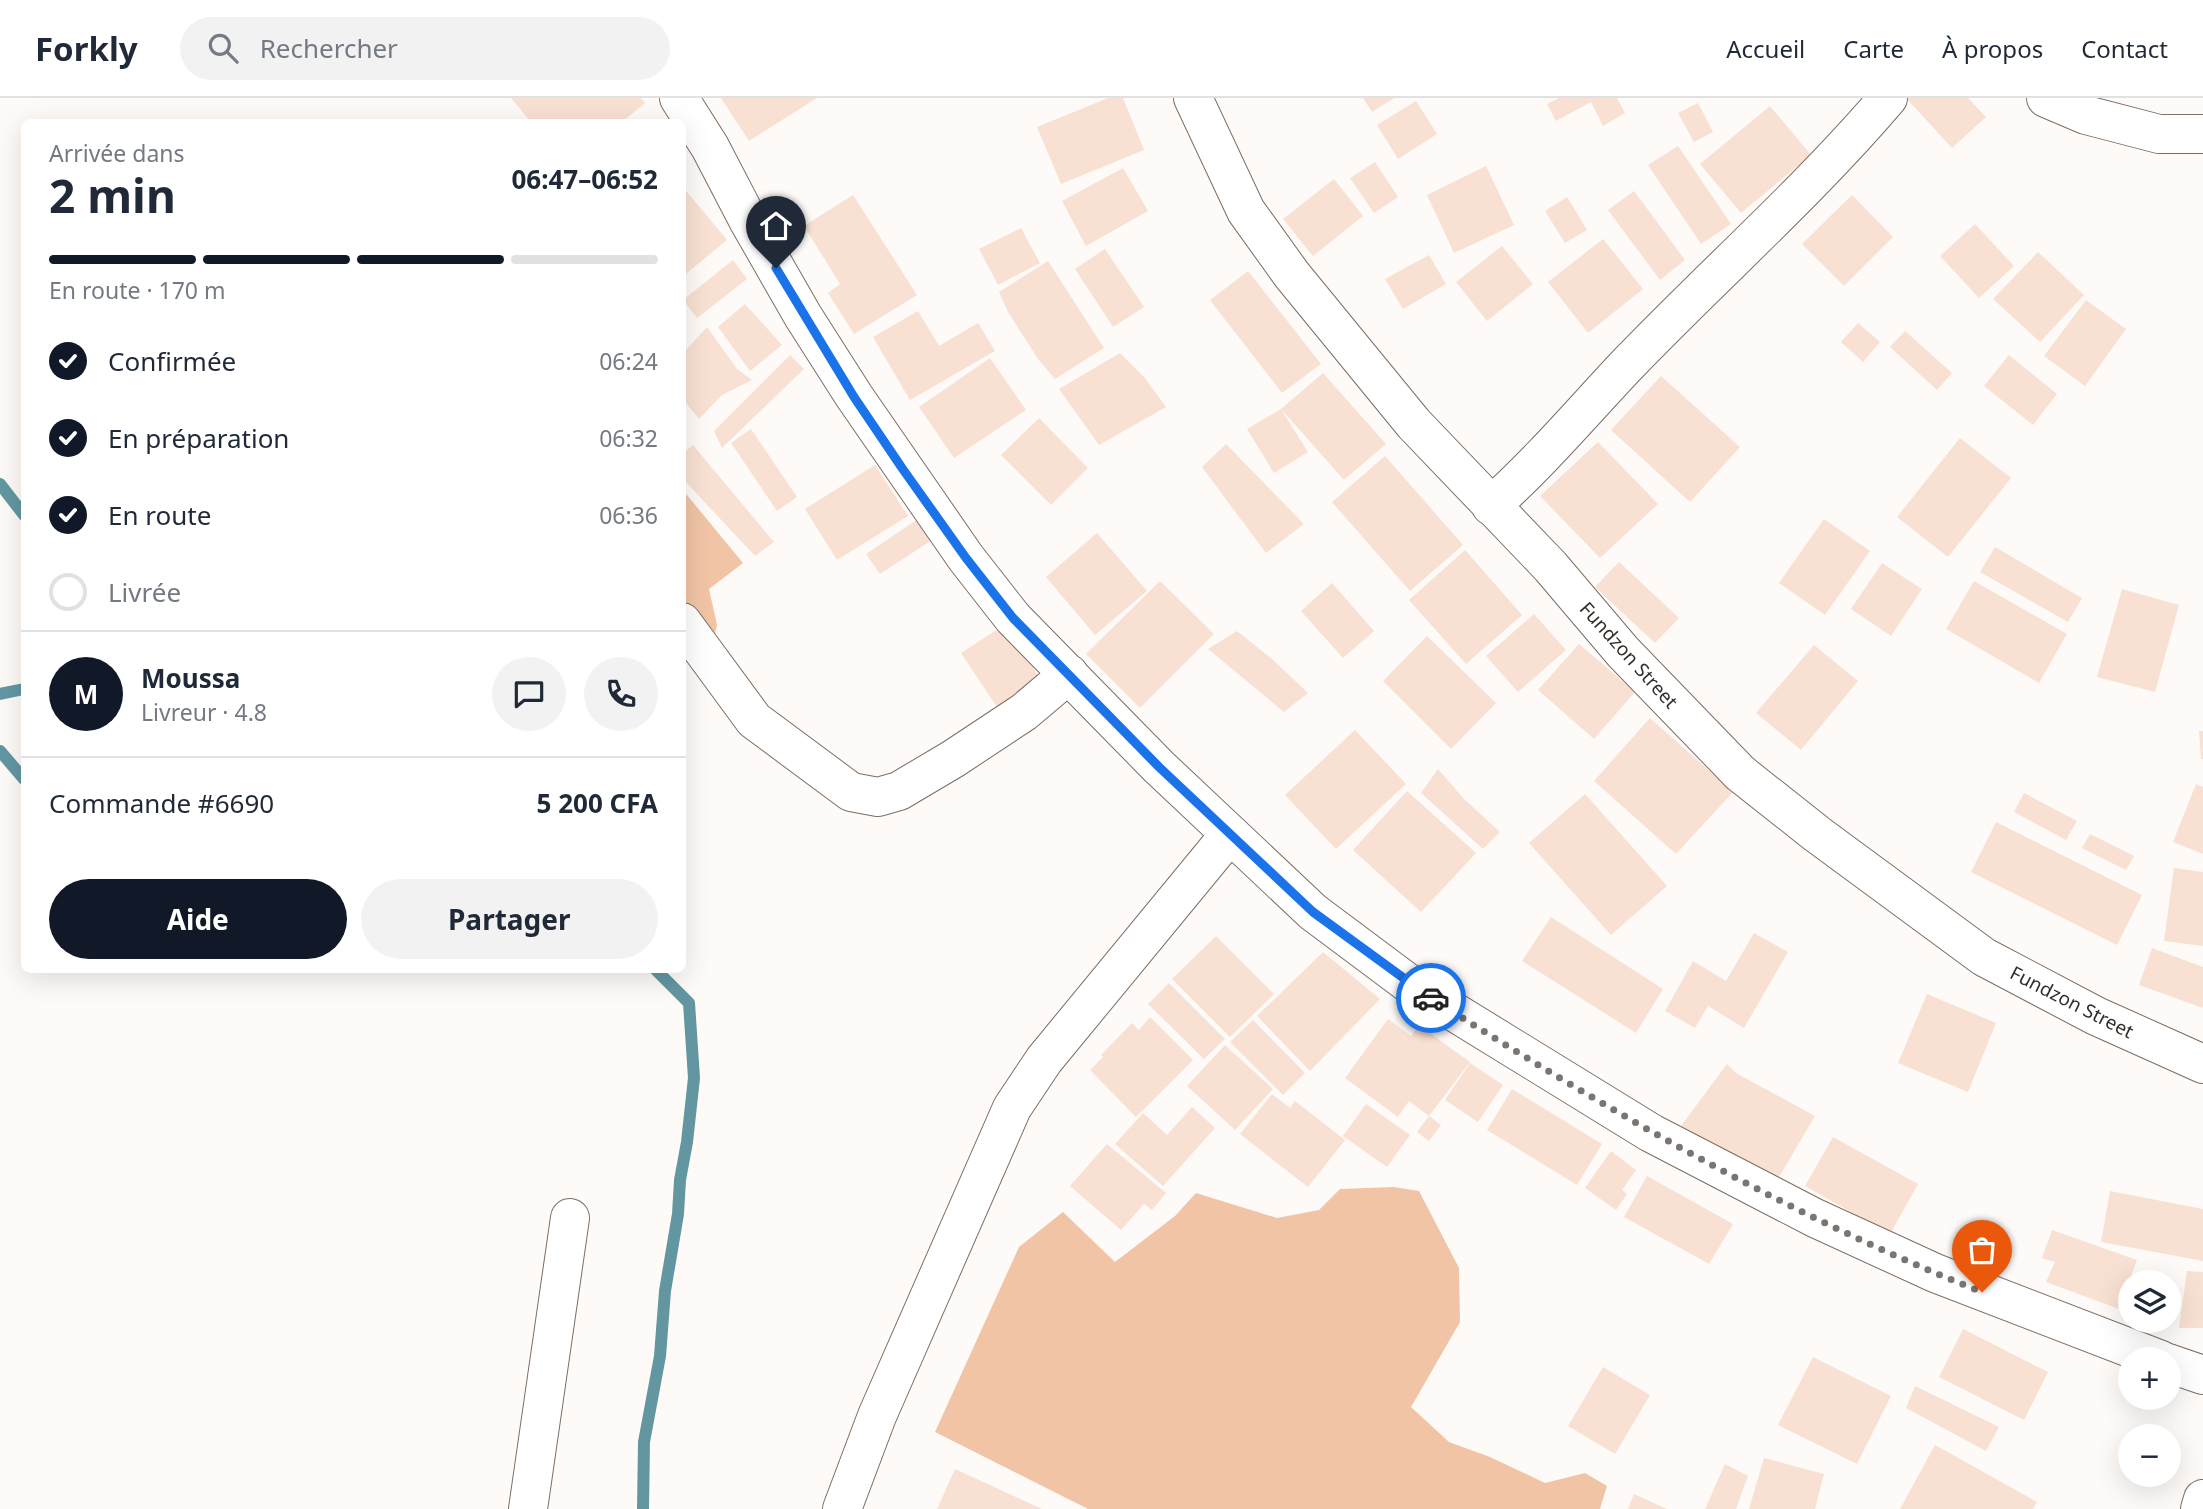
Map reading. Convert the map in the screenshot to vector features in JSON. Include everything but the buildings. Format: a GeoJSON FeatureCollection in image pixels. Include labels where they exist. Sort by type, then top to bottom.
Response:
{"type":"FeatureCollection","features":[{"type":"Feature","properties":{"kind":"street"},"geometry":{"type":"LineString","coordinates":[[679,98],[710,147],[803,316],[861,407],[966,558],[1013,618],[1159,767],[1313,912],[1412,986],[1651,1133],[1815,1218],[1935,1273],[2127,1347]]}},
{"type":"Feature","properties":{"kind":"street","name":"Fundzon Street"},"geometry":{"type":"LineString","coordinates":[[1193,98],[1247,211],[1292,275],[1414,424],[1550,566],[1623,652],[1740,773],[1808,827],[1984,957],[2096,1016],[2203,1063]]}},
{"type":"Feature","properties":{"kind":"street"},"geometry":{"type":"LineString","coordinates":[[1491,506],[1524,477],[1624,368],[1788,204],[1888,98]]}},
{"type":"Feature","properties":{"kind":"street"},"geometry":{"type":"LineString","coordinates":[[2046,98],[2086,115],[2159,134],[2203,134]]}},
{"type":"Feature","properties":{"kind":"street"},"geometry":{"type":"LineString","coordinates":[[686,627],[754,720],[851,792],[878,797],[898,791],[953,760],[1024,712],[1069,674]]}},
{"type":"Feature","properties":{"kind":"street"},"geometry":{"type":"LineString","coordinates":[[842,1509],[877,1416],[1012,1108],[1044,1060],[1230,834]]}},
{"type":"Feature","properties":{"kind":"street"},"geometry":{"type":"LineString","coordinates":[[528,1509],[570,1218]]}},
{"type":"Feature","properties":{"kind":"street"},"geometry":{"type":"LineString","coordinates":[[2181,1367],[2203,1375]]}},
{"type":"Feature","properties":{"kind":"street"},"geometry":{"type":"LineString","coordinates":[[2200,1509],[2203,1499]]}},
{"type":"Feature","properties":{"kind":"shaded area"},"geometry":{"type":"Polygon","coordinates":[[[686,494],[743,563],[709,589],[717,625],[711,652],[686,630],[686,494]]]}},
{"type":"Feature","properties":{"kind":"shaded area"},"geometry":{"type":"Polygon","coordinates":[[[1394,1187],[1419,1191],[1459,1268],[1460,1322],[1411,1407],[1449,1442],[1490,1457],[1545,1483],[1585,1473],[1607,1486],[1600,1509],[1088,1509],[935,1432],[1019,1247],[1063,1212],[1115,1262],[1175,1216],[1196,1193],[1277,1218],[1319,1210],[1340,1189],[1394,1187]]]}},
{"type":"Feature","properties":{"kind":"waterway"},"geometry":{"type":"LineString","coordinates":[[0,484],[21,511]]}},
{"type":"Feature","properties":{"kind":"waterway"},"geometry":{"type":"LineString","coordinates":[[0,694],[21,690]]}},
{"type":"Feature","properties":{"kind":"waterway"},"geometry":{"type":"LineString","coordinates":[[0,751],[21,776]]}},
{"type":"Feature","properties":{"kind":"waterway"},"geometry":{"type":"LineString","coordinates":[[643,1509],[644,1442],[660,1356],[665,1291],[678,1214],[694,1078],[689,1003],[659,973]]}},
{"type":"Feature","properties":{"kind":"way so far"},"geometry":{"type":"LineString","coordinates":[[1431,998],[1651,1133],[1815,1218],[1982,1292]]}},
{"type":"Feature","properties":{"kind":"route"},"geometry":{"type":"LineString","coordinates":[[776,268],[854,397],[902,468],[1013,618],[1159,767],[1313,912],[1431,998]]}}]}
